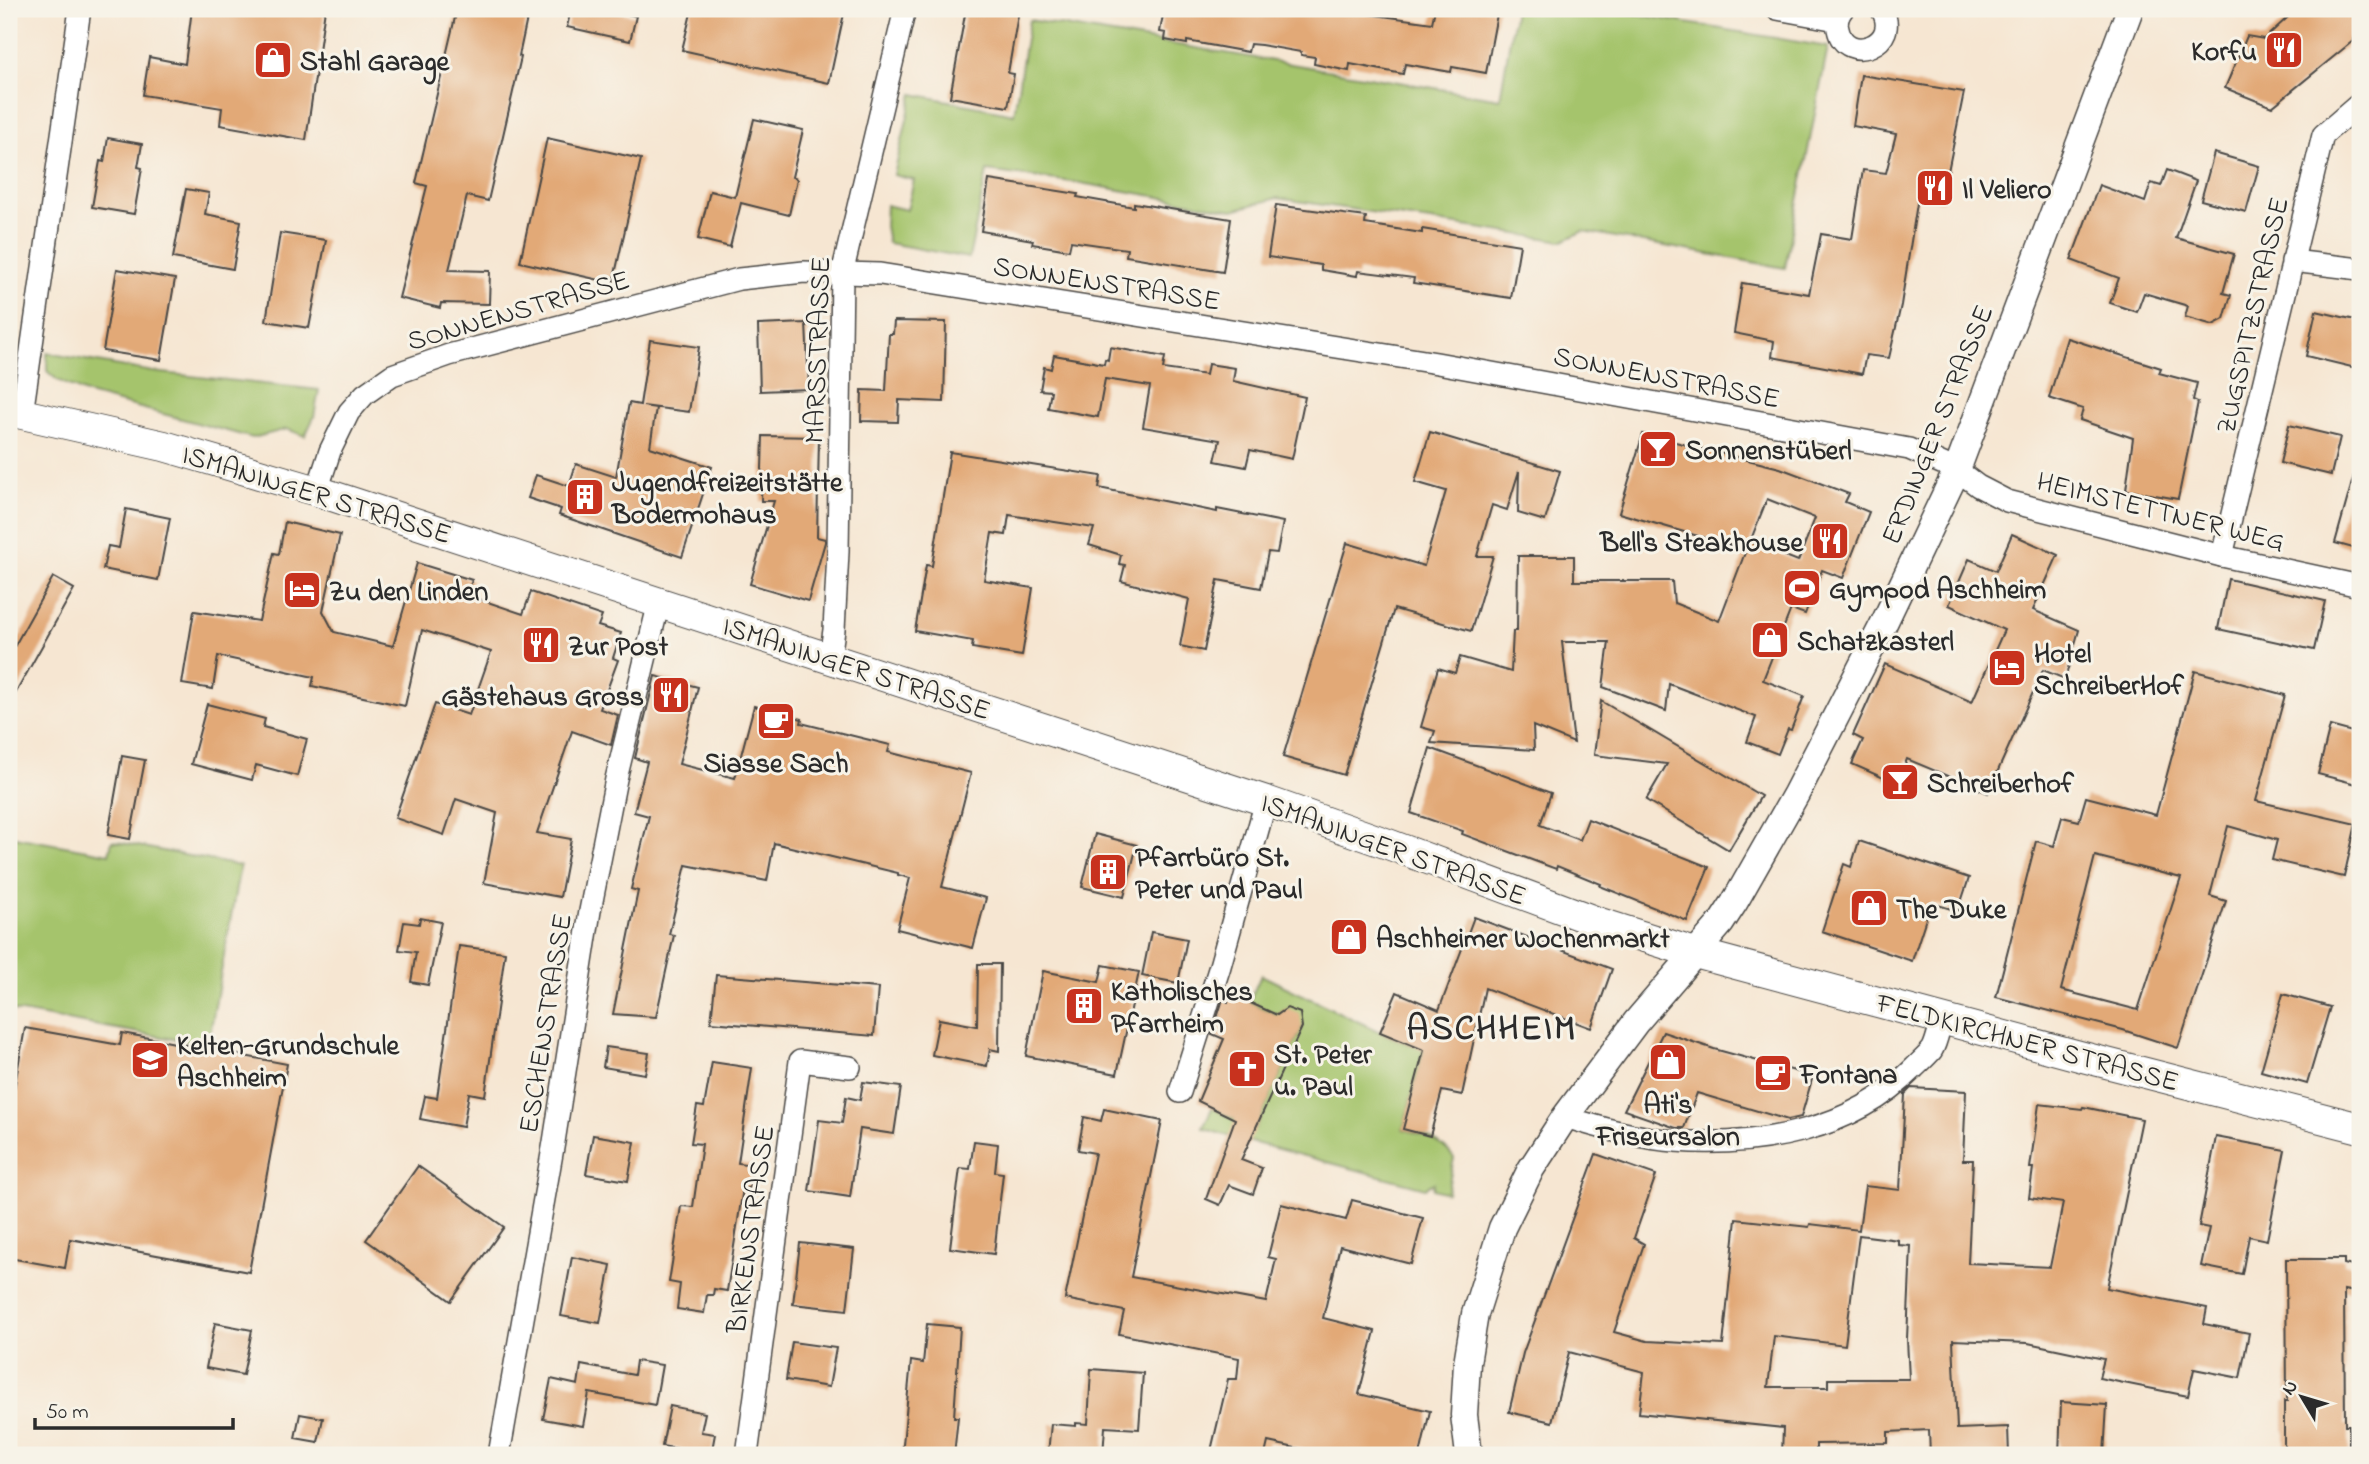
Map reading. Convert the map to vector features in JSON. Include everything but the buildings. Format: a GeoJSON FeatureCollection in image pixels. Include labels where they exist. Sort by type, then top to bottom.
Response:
{"type":"FeatureCollection","features":[{"type":"Feature","properties":{"kind":"main road","name":"ISMANINGER STRASSE"},"geometry":{"type":"LineString","coordinates":[[15,413],[164,446],[317,491],[1266,801],[1600,923],[1695,953]]}},
{"type":"Feature","properties":{"kind":"main road","name":"FELDKIRCHNER STRASSE"},"geometry":{"type":"LineString","coordinates":[[1695,953],[2360,1128]]}},
{"type":"Feature","properties":{"kind":"street"},"geometry":{"type":"LineString","coordinates":[[15,413],[80,9]]}},
{"type":"Feature","properties":{"kind":"street","name":"MARSSTRASSE"},"geometry":{"type":"LineString","coordinates":[[830,658],[838,581],[842,274],[905,9]]}},
{"type":"Feature","properties":{"kind":"street"},"geometry":{"type":"LineString","coordinates":[[1777,9],[1840,14],[1837,28],[1845,42],[1851,46],[1866,48],[1873,46],[1884,35],[1886,19],[1881,9]]}},
{"type":"Feature","properties":{"kind":"street","name":"ERDINGER STRASSE"},"geometry":{"type":"LineString","coordinates":[[1469,1455],[1464,1415],[1467,1363],[1475,1314],[1502,1228],[1531,1169],[1565,1117],[1636,1022],[1721,923],[1734,903],[1796,794],[1884,624],[1957,470],[2130,9]]}},
{"type":"Feature","properties":{"kind":"street","name":"ZUGSPITZSTRASSE"},"geometry":{"type":"LineString","coordinates":[[2222,556],[2323,135],[2360,103]]}},
{"type":"Feature","properties":{"kind":"street"},"geometry":{"type":"LineString","coordinates":[[2292,261],[2360,269]]}},
{"type":"Feature","properties":{"kind":"street","name":"SONNENSTRASSE"},"geometry":{"type":"LineString","coordinates":[[317,491],[330,451],[349,412],[365,394],[392,375],[449,355],[739,279],[804,272],[880,274],[1286,337],[1584,388],[1909,449],[1957,470]]}},
{"type":"Feature","properties":{"kind":"street","name":"HEIMSTETTNER WEG"},"geometry":{"type":"LineString","coordinates":[[1957,470],[1978,486],[2007,501],[2222,556],[2360,586]]}},
{"type":"Feature","properties":{"kind":"street","name":"ESCHENSTRASSE"},"geometry":{"type":"LineString","coordinates":[[499,1455],[554,1142],[590,911],[616,779],[659,602]]}},
{"type":"Feature","properties":{"kind":"street"},"geometry":{"type":"LineString","coordinates":[[1180,1092],[1220,966],[1266,801]]}},
{"type":"Feature","properties":{"kind":"street"},"geometry":{"type":"LineString","coordinates":[[1565,1117],[1612,1131],[1675,1141],[1745,1141],[1809,1130],[1855,1112],[1895,1087],[1933,1049],[1942,1019]]}},
{"type":"Feature","properties":{"kind":"street","name":"BIRKENSTRASSE"},"geometry":{"type":"LineString","coordinates":[[747,1455],[800,1061],[850,1067]]}},
{"type":"Feature","properties":{"kind":"green space"},"geometry":{"type":"Polygon","coordinates":[[[1515,9],[1603,9],[1828,47],[1785,268],[1583,231],[1563,241],[1277,198],[1233,210],[1080,183],[987,171],[969,258],[888,243],[885,226],[886,205],[907,210],[914,180],[894,175],[913,94],[1014,114],[1029,20],[1500,99],[1515,9]]]}},
{"type":"Feature","properties":{"kind":"green space"},"geometry":{"type":"Polygon","coordinates":[[[47,353],[153,372],[319,390],[314,417],[305,436],[287,429],[253,438],[88,394],[57,380],[47,371],[47,353]]]}},
{"type":"Feature","properties":{"kind":"green space"},"geometry":{"type":"Polygon","coordinates":[[[9,836],[109,854],[112,841],[240,866],[208,1045],[9,1010],[9,836]]]}},
{"type":"Feature","properties":{"kind":"green space"},"geometry":{"type":"Polygon","coordinates":[[[1261,975],[1424,1050],[1403,1129],[1438,1142],[1454,1158],[1447,1193],[1433,1189],[1434,1183],[1425,1188],[1203,1128],[1212,1108],[1255,1129],[1302,1027],[1287,1008],[1277,1015],[1249,1002],[1261,975]]]}},
{"type":"Feature","properties":{"kind":"place","name":"Korfu"},"geometry":{"type":"Point","coordinates":[2284,50]}},
{"type":"Feature","properties":{"kind":"place","name":"Stahl Garage"},"geometry":{"type":"Point","coordinates":[273,60]}},
{"type":"Feature","properties":{"kind":"place","name":"Il Veliero"},"geometry":{"type":"Point","coordinates":[1935,188]}},
{"type":"Feature","properties":{"kind":"place","name":"Sonnenstüberl"},"geometry":{"type":"Point","coordinates":[1658,449]}},
{"type":"Feature","properties":{"kind":"place","name":"Jugendfreizeitstätte Bodermohaus"},"geometry":{"type":"Point","coordinates":[585,497]}},
{"type":"Feature","properties":{"kind":"place","name":"Bell's Steakhouse"},"geometry":{"type":"Point","coordinates":[1830,541]}},
{"type":"Feature","properties":{"kind":"place","name":"Gympod Aschheim"},"geometry":{"type":"Point","coordinates":[1802,588]}},
{"type":"Feature","properties":{"kind":"place","name":"Zu den Linden"},"geometry":{"type":"Point","coordinates":[302,590]}},
{"type":"Feature","properties":{"kind":"place","name":"Schatzkasterl"},"geometry":{"type":"Point","coordinates":[1770,640]}},
{"type":"Feature","properties":{"kind":"place","name":"Zur Post"},"geometry":{"type":"Point","coordinates":[541,645]}},
{"type":"Feature","properties":{"kind":"place","name":"Hotel SchreiberHof"},"geometry":{"type":"Point","coordinates":[2007,668]}},
{"type":"Feature","properties":{"kind":"place","name":"Gästehaus Gross"},"geometry":{"type":"Point","coordinates":[671,695]}},
{"type":"Feature","properties":{"kind":"place","name":"Siasse Sach"},"geometry":{"type":"Point","coordinates":[776,721]}},
{"type":"Feature","properties":{"kind":"place","name":"Schreiberhof"},"geometry":{"type":"Point","coordinates":[1900,782]}},
{"type":"Feature","properties":{"kind":"place","name":"Pfarrbüro St. Peter und Paul"},"geometry":{"type":"Point","coordinates":[1108,872]}},
{"type":"Feature","properties":{"kind":"place","name":"The Duke"},"geometry":{"type":"Point","coordinates":[1869,908]}},
{"type":"Feature","properties":{"kind":"place","name":"Aschheimer Wochenmarkt"},"geometry":{"type":"Point","coordinates":[1349,937]}},
{"type":"Feature","properties":{"kind":"place","name":"Katholisches Pfarrheim"},"geometry":{"type":"Point","coordinates":[1084,1006]}},
{"type":"Feature","properties":{"kind":"place","name":"Kelten-Grundschule Aschheim"},"geometry":{"type":"Point","coordinates":[150,1060]}},
{"type":"Feature","properties":{"kind":"place","name":"Ati's Friseursalon"},"geometry":{"type":"Point","coordinates":[1668,1062]}},
{"type":"Feature","properties":{"kind":"place","name":"St. Peter u. Paul"},"geometry":{"type":"Point","coordinates":[1247,1069]}},
{"type":"Feature","properties":{"kind":"place","name":"Fontana"},"geometry":{"type":"Point","coordinates":[1773,1073]}},
{"type":"Feature","properties":{"kind":"district","name":"ASCHHEIM"},"geometry":{"type":"Point","coordinates":[1492,1027]}}]}
